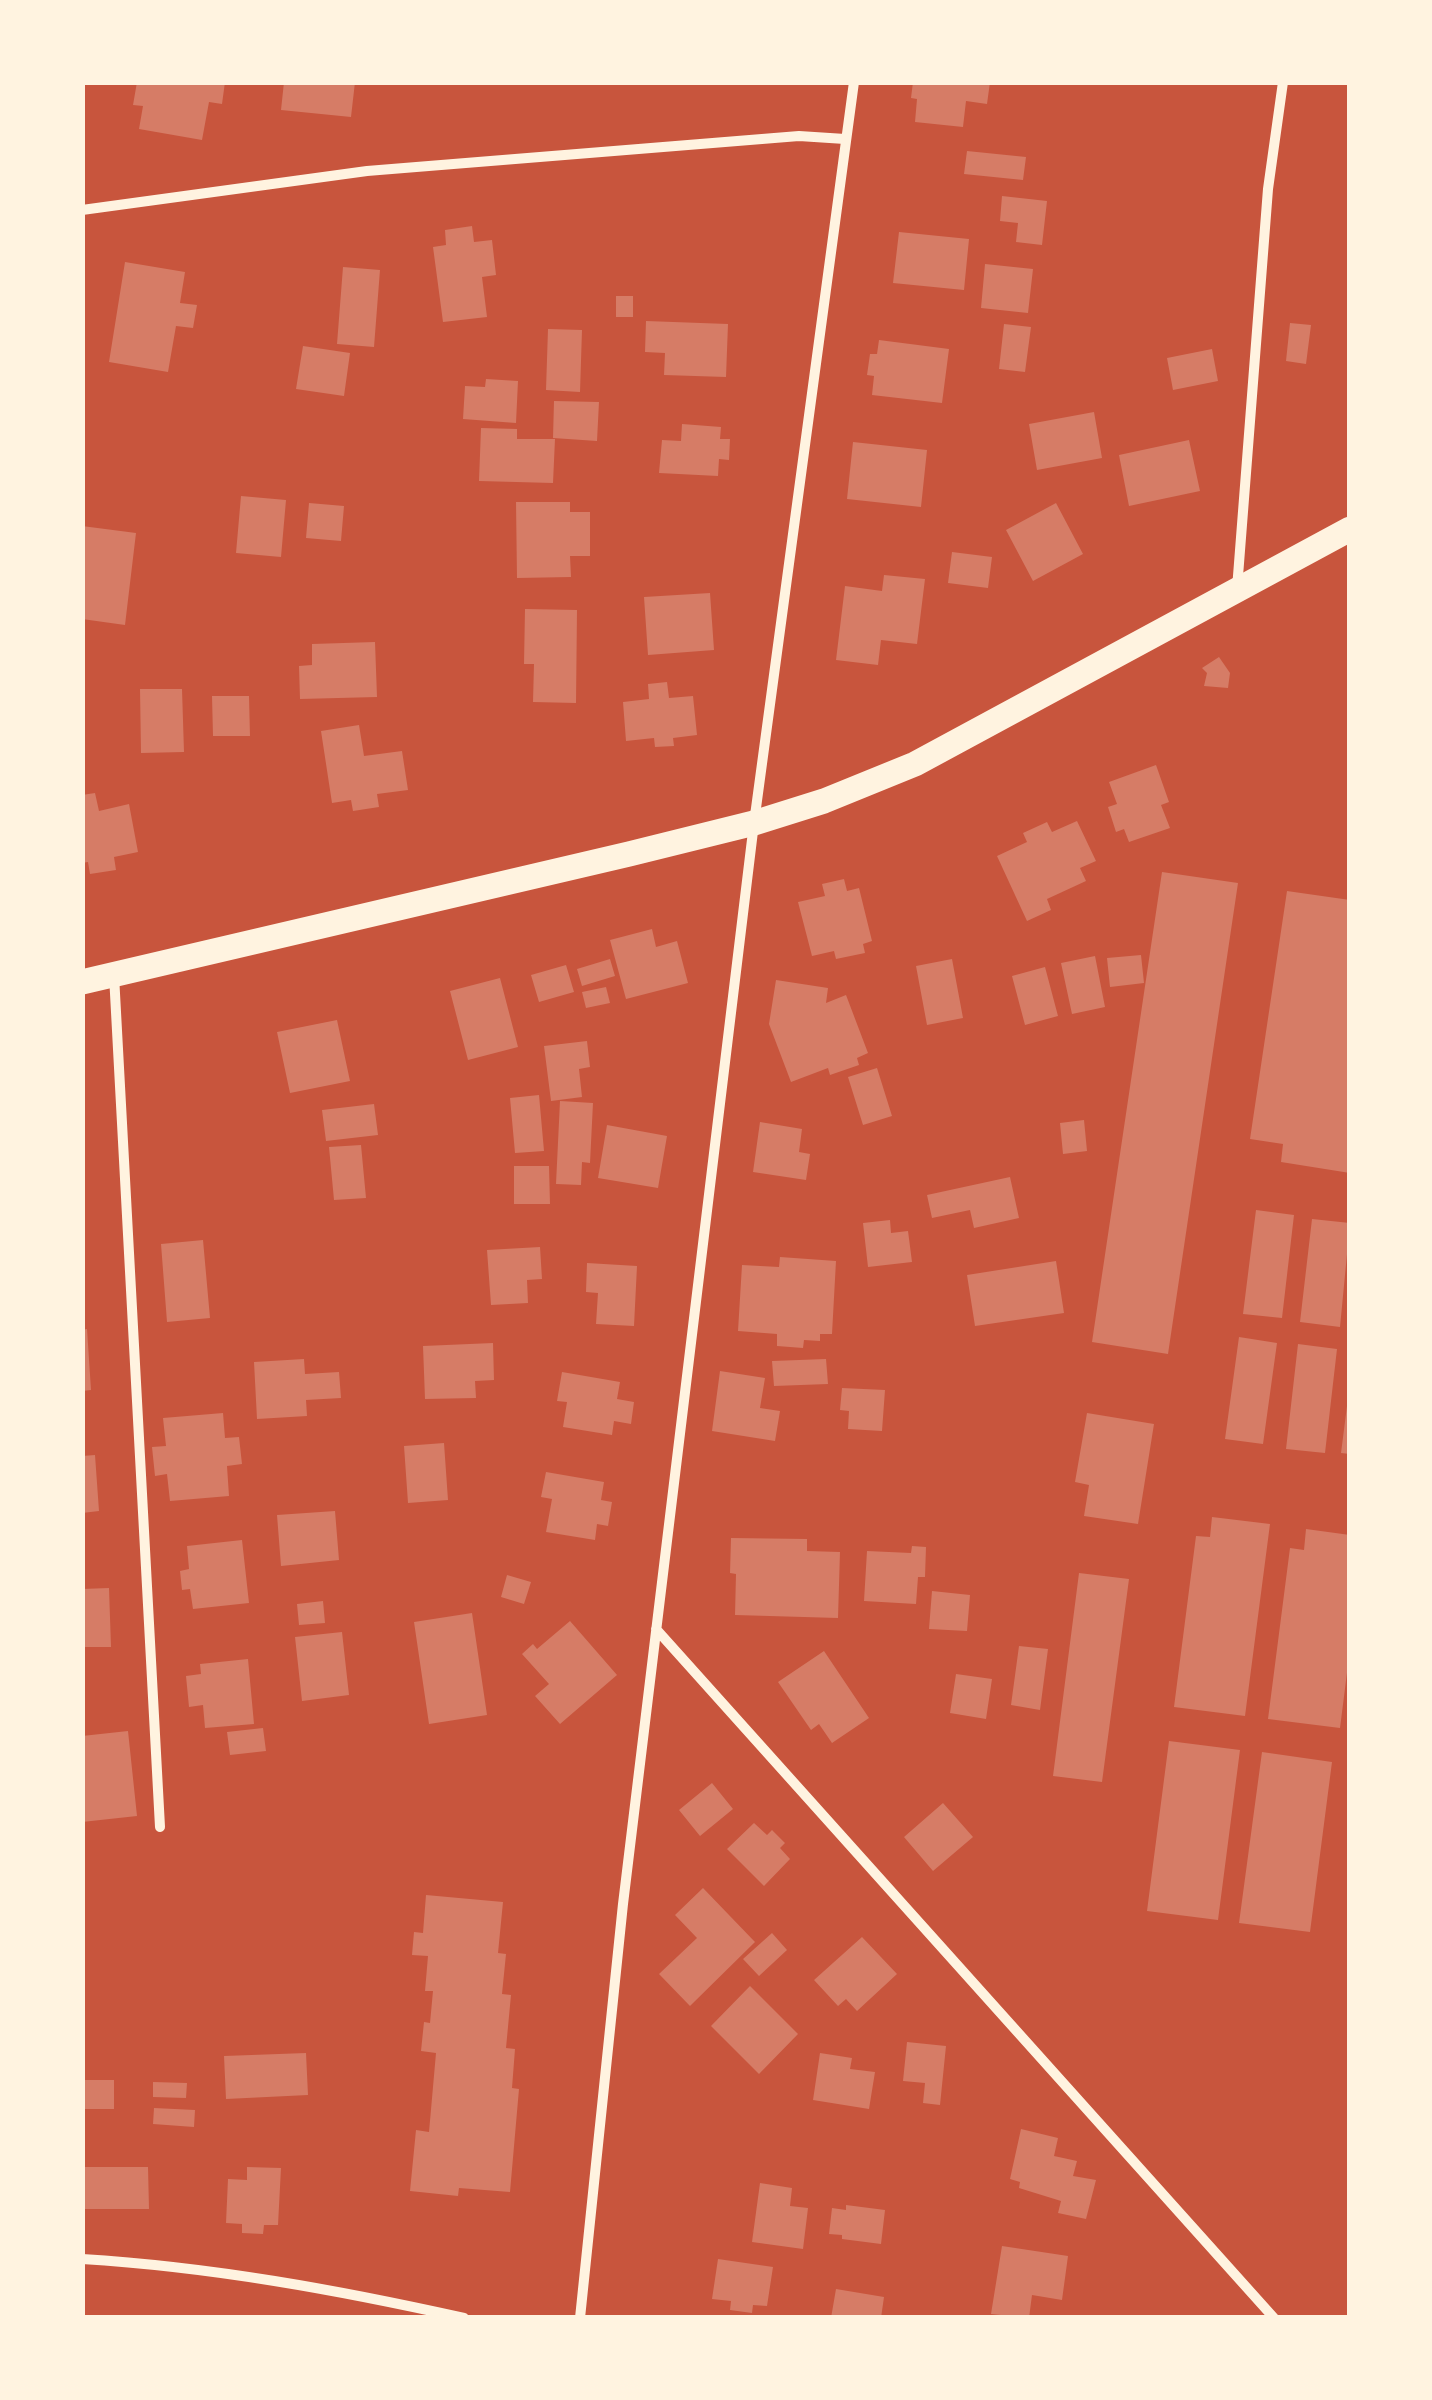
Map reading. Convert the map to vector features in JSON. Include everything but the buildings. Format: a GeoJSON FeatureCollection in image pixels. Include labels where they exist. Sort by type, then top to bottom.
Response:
{"type":"FeatureCollection","features":[{"type":"Feature","properties":{"kind":"main road"},"geometry":{"type":"LineString","coordinates":[[82,982],[754,823],[824,801],[915,764],[1350,529]]}},
{"type":"Feature","properties":{"kind":"street"},"geometry":{"type":"LineString","coordinates":[[580,2318],[623,1904],[754,823],[854,82]]}},
{"type":"Feature","properties":{"kind":"street"},"geometry":{"type":"LineString","coordinates":[[1236,592],[1268,189],[1284,82]]}},
{"type":"Feature","properties":{"kind":"street"},"geometry":{"type":"LineString","coordinates":[[82,210],[366,171],[800,136],[845,139]]}},
{"type":"Feature","properties":{"kind":"street"},"geometry":{"type":"LineString","coordinates":[[114,974],[160,1827]]}},
{"type":"Feature","properties":{"kind":"street"},"geometry":{"type":"LineString","coordinates":[[656,1629],[1274,2318]]}},
{"type":"Feature","properties":{"kind":"street"},"geometry":{"type":"LineString","coordinates":[[82,2259],[236,2274],[350,2292],[464,2318]]}}]}
